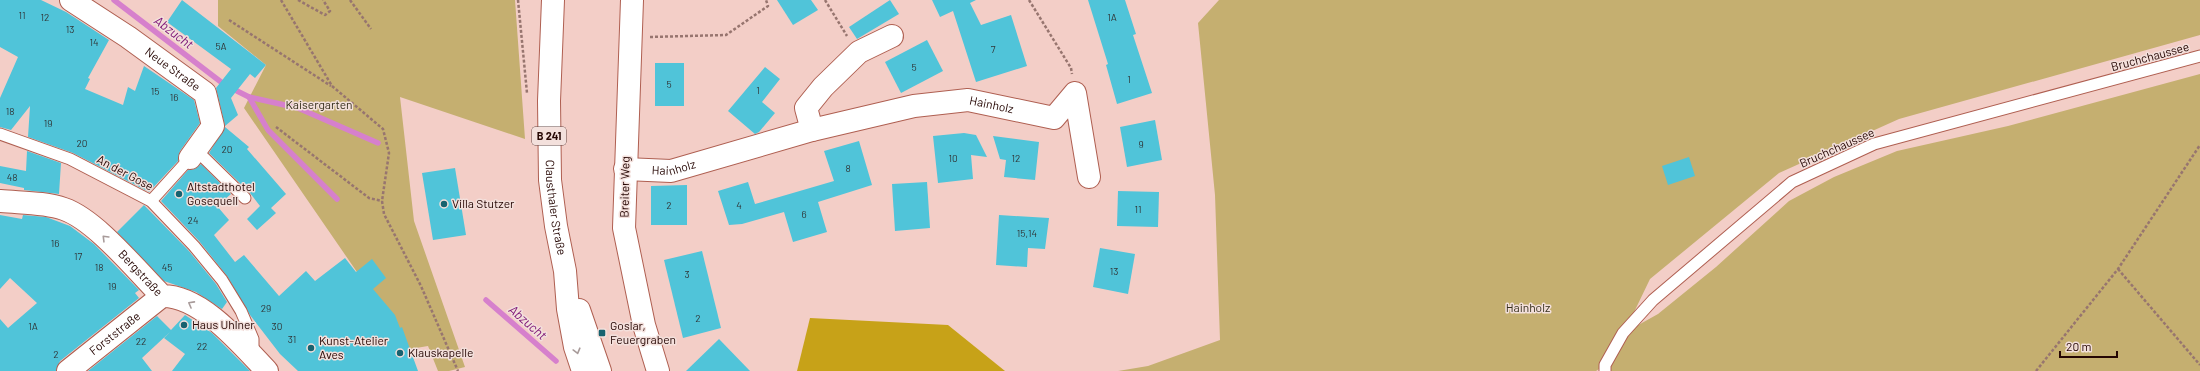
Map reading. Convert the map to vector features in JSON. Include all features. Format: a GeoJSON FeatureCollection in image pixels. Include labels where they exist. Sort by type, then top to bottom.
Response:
{"type":"FeatureCollection","features":[{"type":"Feature","properties":{"kind":"street","name":"Neue Straße"},"geometry":{"type":"LineString","coordinates":[[72,0],[128,37],[205,93],[212,126],[193,154]]}},
{"type":"Feature","properties":{"kind":"street","name":"Clausthaler Straße"},"geometry":{"type":"LineString","coordinates":[[553,0],[549,101],[550,180],[556,226],[565,271],[568,309],[583,371]]}},
{"type":"Feature","properties":{"kind":"street","name":"Breiter Weg"},"geometry":{"type":"LineString","coordinates":[[632,0],[624,228],[644,325],[658,371]]}},
{"type":"Feature","properties":{"kind":"street"},"geometry":{"type":"LineString","coordinates":[[812,130],[806,108],[823,87],[859,52],[892,36]]}},
{"type":"Feature","properties":{"kind":"street","name":"Hainholz"},"geometry":{"type":"LineString","coordinates":[[625,169],[671,171],[812,130],[914,106],[968,100],[1054,118],[1076,93],[1089,177]]}},
{"type":"Feature","properties":{"kind":"street","name":"Bergstraße"},"geometry":{"type":"LineString","coordinates":[[0,201],[51,205],[78,216],[100,233],[162,296],[171,296],[190,303],[226,328],[260,364]]}},
{"type":"Feature","properties":{"kind":"street","name":"Clausthaler Straße"},"geometry":{"type":"LineString","coordinates":[[565,271],[600,371]]}},
{"type":"Feature","properties":{"kind":"street","name":"Forststraße"},"geometry":{"type":"LineString","coordinates":[[68,371],[162,296]]}},
{"type":"Feature","properties":{"kind":"lane","name":"Bruchchaussee"},"geometry":{"type":"LineString","coordinates":[[1605,371],[1605,365],[1623,333],[1653,300],[1792,182],[1874,144],[2200,56]]}},
{"type":"Feature","properties":{"kind":"lane","name":"An der Gose"},"geometry":{"type":"LineString","coordinates":[[0,134],[64,157],[151,201],[194,246],[222,280],[241,311],[253,339],[260,364]]}},
{"type":"Feature","properties":{"kind":"lane"},"geometry":{"type":"LineString","coordinates":[[193,154],[245,198]]}},
{"type":"Feature","properties":{"kind":"lane","name":"Neue Straße"},"geometry":{"type":"LineString","coordinates":[[151,201],[193,154]]}},
{"type":"Feature","properties":{"kind":"path"},"geometry":{"type":"LineString","coordinates":[[282,0],[332,86]]}},
{"type":"Feature","properties":{"kind":"path"},"geometry":{"type":"LineString","coordinates":[[298,0],[325,15],[330,11],[323,0]]}},
{"type":"Feature","properties":{"kind":"path"},"geometry":{"type":"LineString","coordinates":[[350,0],[371,28]]}},
{"type":"Feature","properties":{"kind":"path"},"geometry":{"type":"LineString","coordinates":[[630,38],[726,35],[768,6],[766,0]]}},
{"type":"Feature","properties":{"kind":"path"},"geometry":{"type":"LineString","coordinates":[[826,0],[850,41]]}},
{"type":"Feature","properties":{"kind":"path"},"geometry":{"type":"LineString","coordinates":[[1029,0],[1071,68]]}},
{"type":"Feature","properties":{"kind":"path"},"geometry":{"type":"LineString","coordinates":[[229,20],[332,86],[383,129],[389,153],[382,201],[384,214],[421,286],[458,371]]}},
{"type":"Feature","properties":{"kind":"path"},"geometry":{"type":"LineString","coordinates":[[276,127],[369,198],[382,201]]}},
{"type":"Feature","properties":{"kind":"path"},"geometry":{"type":"LineString","coordinates":[[2036,371],[2118,269],[2200,146]]}},
{"type":"Feature","properties":{"kind":"path"},"geometry":{"type":"LineString","coordinates":[[2118,269],[2200,365]]}},
{"type":"Feature","properties":{"kind":"green space","name":"Kaisergarten"},"geometry":{"type":"Polygon","coordinates":[[[218,0],[515,0],[525,139],[400,97],[414,221],[465,367],[449,371],[438,371],[428,346],[410,349],[244,108],[266,65],[218,26],[218,0]]]}},
{"type":"Feature","properties":{"kind":"green space"},"geometry":{"type":"Polygon","coordinates":[[[1219,0],[2200,0],[2200,35],[1899,119],[1779,173],[1650,279],[1624,333],[1658,314],[1716,267],[1789,201],[1834,177],[1897,151],[2008,126],[2200,74],[2200,371],[1605,371],[1605,365],[1596,371],[1118,371],[1148,366],[1220,340],[1215,195],[1198,23],[1219,0]]]}},
{"type":"Feature","properties":{"kind":"shaded area"},"geometry":{"type":"Polygon","coordinates":[[[810,318],[948,325],[1005,371],[797,371],[810,318]]]}},
{"type":"Feature","properties":{"kind":"building"},"geometry":{"type":"Polygon","coordinates":[[[0,0],[41,0],[66,12],[109,40],[88,78],[90,79],[85,89],[123,105],[128,87],[135,91],[144,66],[194,100],[200,123],[180,151],[178,161],[149,192],[73,153],[28,137],[30,106],[11,130],[0,127],[0,98],[18,57],[0,47],[0,0]]]}},
{"type":"Feature","properties":{"kind":"building"},"geometry":{"type":"Polygon","coordinates":[[[182,0],[266,65],[255,78],[250,74],[231,98],[238,115],[225,126],[216,88],[231,69],[167,22],[182,0]]]}},
{"type":"Feature","properties":{"kind":"building"},"geometry":{"type":"Polygon","coordinates":[[[777,0],[811,0],[818,10],[793,25],[777,0]]]}},
{"type":"Feature","properties":{"kind":"building"},"geometry":{"type":"Polygon","coordinates":[[[890,0],[899,14],[857,39],[849,27],[890,0]]]}},
{"type":"Feature","properties":{"kind":"building"},"geometry":{"type":"Polygon","coordinates":[[[932,0],[976,0],[970,3],[981,25],[1011,15],[1027,66],[976,82],[953,11],[940,17],[932,0]]]}},
{"type":"Feature","properties":{"kind":"building"},"geometry":{"type":"Polygon","coordinates":[[[1088,0],[1125,0],[1136,34],[1133,35],[1152,93],[1117,104],[1106,65],[1108,64],[1088,0]]]}},
{"type":"Feature","properties":{"kind":"building"},"geometry":{"type":"Polygon","coordinates":[[[927,40],[943,71],[901,93],[885,62],[927,40]]]}},
{"type":"Feature","properties":{"kind":"building"},"geometry":{"type":"Polygon","coordinates":[[[655,63],[684,63],[684,106],[655,106],[655,63]]]}},
{"type":"Feature","properties":{"kind":"building"},"geometry":{"type":"Polygon","coordinates":[[[765,67],[780,79],[762,102],[775,113],[759,132],[755,134],[728,111],[765,67]]]}},
{"type":"Feature","properties":{"kind":"building"},"geometry":{"type":"Polygon","coordinates":[[[1155,120],[1162,160],[1127,167],[1120,127],[1155,120]]]}},
{"type":"Feature","properties":{"kind":"building"},"geometry":{"type":"Polygon","coordinates":[[[225,127],[249,147],[247,149],[286,194],[271,208],[276,213],[257,230],[247,219],[260,206],[250,193],[209,153],[225,127]]]}},
{"type":"Feature","properties":{"kind":"building"},"geometry":{"type":"Polygon","coordinates":[[[964,133],[976,135],[987,157],[971,155],[973,179],[938,183],[933,136],[964,133]]]}},
{"type":"Feature","properties":{"kind":"building"},"geometry":{"type":"Polygon","coordinates":[[[993,136],[1039,142],[1035,180],[1004,177],[1006,160],[1000,159],[993,136]]]}},
{"type":"Feature","properties":{"kind":"building"},"geometry":{"type":"Polygon","coordinates":[[[859,141],[872,185],[818,202],[827,232],[793,242],[784,212],[742,224],[729,225],[718,191],[748,182],[755,204],[834,181],[824,151],[859,141]]]}},
{"type":"Feature","properties":{"kind":"building"},"geometry":{"type":"Polygon","coordinates":[[[27,151],[61,163],[59,194],[24,190],[24,188],[0,183],[0,166],[26,171],[27,151]]]}},
{"type":"Feature","properties":{"kind":"building"},"geometry":{"type":"Polygon","coordinates":[[[1689,157],[1695,176],[1668,185],[1662,166],[1689,157]]]}},
{"type":"Feature","properties":{"kind":"building"},"geometry":{"type":"Polygon","coordinates":[[[201,164],[231,194],[217,206],[229,220],[214,235],[235,262],[244,255],[279,296],[306,271],[315,281],[345,258],[356,272],[372,259],[386,278],[373,289],[395,315],[400,328],[402,327],[418,371],[298,371],[280,354],[250,315],[227,276],[199,241],[161,201],[188,170],[195,169],[201,164]]]}},
{"type":"Feature","properties":{"kind":"building","name":"Villa Stutzer"},"geometry":{"type":"Polygon","coordinates":[[[455,168],[466,235],[433,240],[422,173],[455,168]]]}},
{"type":"Feature","properties":{"kind":"building"},"geometry":{"type":"Polygon","coordinates":[[[927,182],[930,228],[895,231],[892,184],[927,182]]]}},
{"type":"Feature","properties":{"kind":"building"},"geometry":{"type":"Polygon","coordinates":[[[687,185],[687,225],[651,225],[651,186],[687,185]]]}},
{"type":"Feature","properties":{"kind":"building"},"geometry":{"type":"Polygon","coordinates":[[[1118,191],[1159,192],[1158,227],[1117,226],[1118,191]]]}},
{"type":"Feature","properties":{"kind":"building"},"geometry":{"type":"Polygon","coordinates":[[[144,205],[189,251],[216,284],[227,302],[222,309],[196,292],[164,281],[117,232],[144,205]]]}},
{"type":"Feature","properties":{"kind":"building"},"geometry":{"type":"Polygon","coordinates":[[[0,215],[22,219],[23,215],[46,217],[70,226],[94,244],[139,290],[135,293],[139,298],[60,361],[56,371],[0,371],[0,319],[8,328],[37,303],[10,278],[0,289],[0,215]]]}},
{"type":"Feature","properties":{"kind":"building"},"geometry":{"type":"Polygon","coordinates":[[[999,215],[1049,218],[1045,249],[1028,248],[1027,267],[996,265],[999,215]]]}},
{"type":"Feature","properties":{"kind":"building"},"geometry":{"type":"Polygon","coordinates":[[[1100,248],[1135,254],[1128,294],[1093,287],[1100,248]]]}},
{"type":"Feature","properties":{"kind":"building"},"geometry":{"type":"Polygon","coordinates":[[[702,251],[721,328],[683,338],[664,260],[702,251]]]}},
{"type":"Feature","properties":{"kind":"building"},"geometry":{"type":"Polygon","coordinates":[[[185,315],[212,333],[250,371],[172,371],[185,354],[164,338],[170,332],[142,358],[152,371],[88,371],[157,316],[171,330],[185,315]]]}},
{"type":"Feature","properties":{"kind":"building"},"geometry":{"type":"Polygon","coordinates":[[[719,339],[750,371],[686,371],[719,339]]]}},
{"type":"Feature","properties":{"kind":"waterway","name":"Abzucht"},"geometry":{"type":"LineString","coordinates":[[114,0],[221,82]]}},
{"type":"Feature","properties":{"kind":"waterway","name":"Abzucht"},"geometry":{"type":"LineString","coordinates":[[237,91],[249,97],[298,108],[378,143]]}},
{"type":"Feature","properties":{"kind":"waterway"},"geometry":{"type":"LineString","coordinates":[[249,97],[268,130],[337,199]]}},
{"type":"Feature","properties":{"kind":"waterway","name":"Abzucht"},"geometry":{"type":"LineString","coordinates":[[486,300],[556,361]]}},
{"type":"Feature","properties":{"kind":"place","name":"Altstadthotel Gosequell"},"geometry":{"type":"Point","coordinates":[179,194]}},
{"type":"Feature","properties":{"kind":"place","name":"Villa Stutzer"},"geometry":{"type":"Point","coordinates":[444,204]}},
{"type":"Feature","properties":{"kind":"place","name":"Haus Uhlner"},"geometry":{"type":"Point","coordinates":[184,325]}},
{"type":"Feature","properties":{"kind":"place","name":"Goslar, Feuergraben"},"geometry":{"type":"Point","coordinates":[602,333]}},
{"type":"Feature","properties":{"kind":"place","name":"Kunst-Atelier Aves"},"geometry":{"type":"Point","coordinates":[311,348]}},
{"type":"Feature","properties":{"kind":"place","name":"Klauskapelle"},"geometry":{"type":"Point","coordinates":[400,353]}}]}
